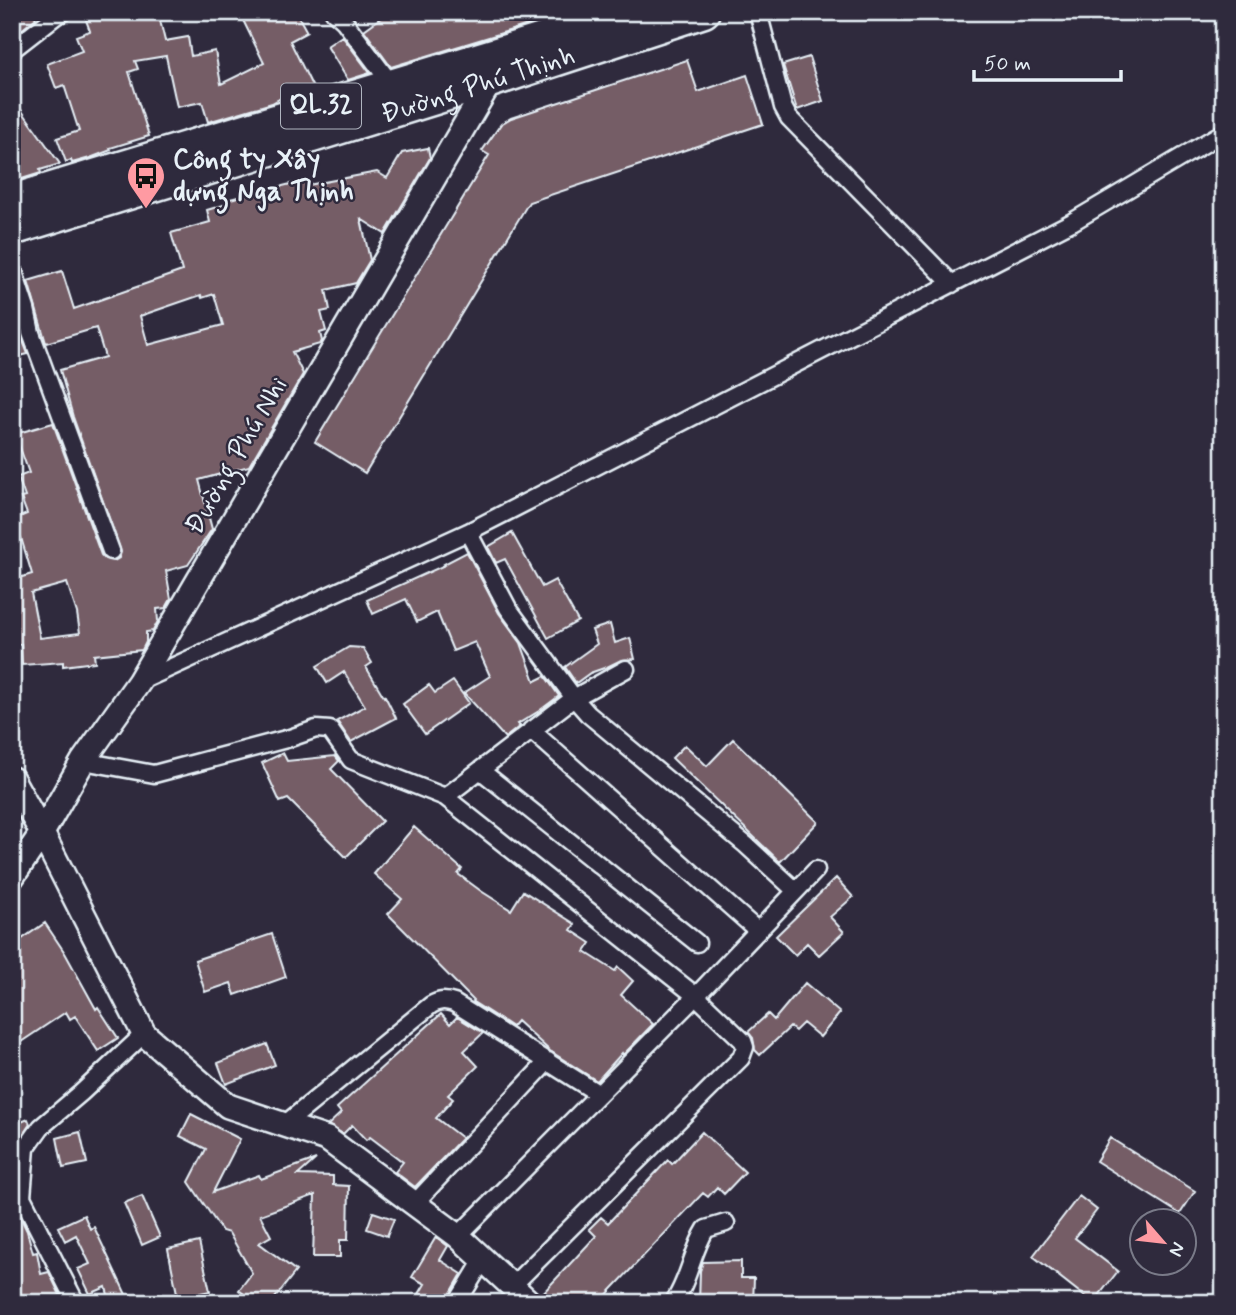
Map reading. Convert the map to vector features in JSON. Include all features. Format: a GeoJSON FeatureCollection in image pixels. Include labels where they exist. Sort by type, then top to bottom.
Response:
{"type":"FeatureCollection","features":[{"type":"Feature","properties":{"kind":"highway","name":"Đường Phú Thịnh"},"geometry":{"type":"LineString","coordinates":[[12,230],[487,69],[631,12]]}},
{"type":"Feature","properties":{"kind":"highway","name":"Đường Phú Thịnh"},"geometry":{"type":"LineString","coordinates":[[12,200],[392,85],[487,69],[704,12]]}},
{"type":"Feature","properties":{"kind":"street"},"geometry":{"type":"LineString","coordinates":[[334,12],[344,21],[392,85]]}},
{"type":"Feature","properties":{"kind":"street"},"geometry":{"type":"LineString","coordinates":[[758,12],[783,107],[789,118],[953,284]]}},
{"type":"Feature","properties":{"kind":"street"},"geometry":{"type":"LineString","coordinates":[[12,51],[59,13]]}},
{"type":"Feature","properties":{"kind":"street","name":"Đường Phú Nhi"},"geometry":{"type":"LineString","coordinates":[[12,877],[42,833],[83,761],[139,682],[487,69]]}},
{"type":"Feature","properties":{"kind":"street"},"geometry":{"type":"LineString","coordinates":[[139,682],[468,531],[1072,222],[1224,132]]}},
{"type":"Feature","properties":{"kind":"street"},"geometry":{"type":"LineString","coordinates":[[12,266],[31,333],[111,551]]}},
{"type":"Feature","properties":{"kind":"street"},"geometry":{"type":"LineString","coordinates":[[468,531],[508,608],[588,714],[746,845],[796,891]]}},
{"type":"Feature","properties":{"kind":"street"},"geometry":{"type":"LineString","coordinates":[[445,797],[574,698],[626,669]]}},
{"type":"Feature","properties":{"kind":"street"},"geometry":{"type":"LineString","coordinates":[[83,761],[153,774],[316,729],[330,730],[351,760],[445,797],[696,996],[743,1041],[745,1047],[741,1058],[512,1286]]}},
{"type":"Feature","properties":{"kind":"street"},"geometry":{"type":"LineString","coordinates":[[531,730],[758,931]]}},
{"type":"Feature","properties":{"kind":"street"},"geometry":{"type":"LineString","coordinates":[[480,770],[697,943]]}},
{"type":"Feature","properties":{"kind":"street"},"geometry":{"type":"LineString","coordinates":[[12,779],[144,1034],[228,1106],[327,1139],[458,1236],[530,1303]]}},
{"type":"Feature","properties":{"kind":"street"},"geometry":{"type":"LineString","coordinates":[[458,1236],[696,996],[816,870]]}},
{"type":"Feature","properties":{"kind":"street"},"geometry":{"type":"LineString","coordinates":[[284,1125],[431,1005],[447,1000],[599,1094]]}},
{"type":"Feature","properties":{"kind":"street"},"geometry":{"type":"LineString","coordinates":[[76,1303],[22,1197],[18,1184],[26,1148],[41,1127],[144,1034]]}},
{"type":"Feature","properties":{"kind":"street"},"geometry":{"type":"LineString","coordinates":[[414,1204],[548,1061]]}},
{"type":"Feature","properties":{"kind":"street"},"geometry":{"type":"LineString","coordinates":[[673,1303],[706,1229],[726,1223]]}},
{"type":"Feature","properties":{"kind":"street"},"geometry":{"type":"LineString","coordinates":[[457,1303],[483,1259]]}},
{"type":"Feature","properties":{"kind":"building"},"geometry":{"type":"Polygon","coordinates":[[[12,12],[32,12],[36,18],[20,31],[12,19],[12,12]]]}},
{"type":"Feature","properties":{"kind":"building"},"geometry":{"type":"Polygon","coordinates":[[[126,12],[158,12],[165,41],[188,37],[191,56],[215,51],[221,84],[264,63],[239,12],[296,12],[307,32],[290,41],[314,90],[208,122],[202,102],[177,107],[166,56],[135,61],[138,69],[129,72],[149,136],[110,148],[111,150],[90,158],[66,162],[57,138],[79,131],[64,85],[56,88],[47,64],[82,51],[76,36],[90,31],[86,20],[104,14],[106,19],[126,12]]]}},
{"type":"Feature","properties":{"kind":"building"},"geometry":{"type":"Polygon","coordinates":[[[389,12],[570,12],[391,67],[364,30],[389,12]]]}},
{"type":"Feature","properties":{"kind":"building"},"geometry":{"type":"Polygon","coordinates":[[[342,36],[370,73],[348,80],[327,46],[342,36]]]}},
{"type":"Feature","properties":{"kind":"building"},"geometry":{"type":"Polygon","coordinates":[[[809,57],[823,101],[797,110],[783,65],[809,57]]]}},
{"type":"Feature","properties":{"kind":"building"},"geometry":{"type":"Polygon","coordinates":[[[687,60],[698,92],[747,75],[763,124],[529,202],[365,473],[315,442],[489,155],[482,151],[501,124],[511,118],[687,60]]]}},
{"type":"Feature","properties":{"kind":"building"},"geometry":{"type":"Polygon","coordinates":[[[12,97],[60,164],[12,182],[12,97]]]}},
{"type":"Feature","properties":{"kind":"building"},"geometry":{"type":"Polygon","coordinates":[[[428,148],[430,158],[385,234],[361,219],[370,260],[356,283],[326,290],[330,310],[321,312],[326,331],[320,333],[322,341],[320,344],[292,352],[303,374],[249,466],[199,480],[212,529],[188,565],[166,571],[171,599],[166,608],[157,609],[158,621],[153,631],[146,632],[146,642],[142,650],[94,655],[95,662],[63,666],[63,662],[22,665],[21,644],[12,646],[12,580],[32,574],[21,538],[19,539],[12,520],[27,514],[18,477],[29,473],[15,434],[53,423],[101,555],[114,561],[119,558],[121,552],[73,417],[60,370],[105,357],[96,328],[46,343],[28,281],[62,271],[74,309],[182,271],[171,233],[210,222],[207,210],[227,204],[226,200],[307,180],[308,185],[377,172],[387,178],[402,153],[428,148]],[[214,294],[202,298],[201,295],[140,316],[148,345],[223,325],[214,294]],[[67,583],[31,593],[40,638],[80,633],[77,613],[67,583]]]}},
{"type":"Feature","properties":{"kind":"building"},"geometry":{"type":"Polygon","coordinates":[[[12,301],[28,354],[12,358],[12,301]]]}},
{"type":"Feature","properties":{"kind":"building"},"geometry":{"type":"Polygon","coordinates":[[[512,533],[542,587],[555,580],[578,621],[548,638],[505,559],[496,563],[488,547],[512,533]]]}},
{"type":"Feature","properties":{"kind":"building"},"geometry":{"type":"Polygon","coordinates":[[[467,552],[499,613],[521,643],[535,681],[545,676],[559,696],[518,724],[520,726],[505,738],[464,693],[490,676],[475,642],[453,651],[437,612],[417,622],[406,599],[373,614],[367,600],[445,565],[467,552]]]}},
{"type":"Feature","properties":{"kind":"building"},"geometry":{"type":"Polygon","coordinates":[[[610,624],[615,643],[630,638],[635,659],[621,660],[590,673],[576,683],[565,667],[597,644],[592,630],[610,624]]]}},
{"type":"Feature","properties":{"kind":"building"},"geometry":{"type":"Polygon","coordinates":[[[349,647],[363,648],[372,663],[366,667],[396,718],[351,742],[337,721],[365,706],[344,672],[327,683],[317,666],[349,647]]]}},
{"type":"Feature","properties":{"kind":"building"},"geometry":{"type":"Polygon","coordinates":[[[453,681],[469,703],[425,734],[403,704],[429,685],[435,693],[453,681]]]}},
{"type":"Feature","properties":{"kind":"building"},"geometry":{"type":"Polygon","coordinates":[[[733,739],[818,822],[780,862],[672,758],[685,745],[707,766],[733,739]]]}},
{"type":"Feature","properties":{"kind":"building"},"geometry":{"type":"Polygon","coordinates":[[[283,753],[287,761],[335,756],[339,761],[331,769],[382,821],[346,857],[288,799],[280,802],[262,763],[283,753]]]}},
{"type":"Feature","properties":{"kind":"building"},"geometry":{"type":"Polygon","coordinates":[[[414,827],[462,869],[458,874],[481,891],[511,910],[523,891],[575,924],[571,930],[591,943],[585,952],[615,971],[618,967],[633,981],[621,995],[653,1024],[597,1081],[550,1051],[517,1021],[512,1027],[473,1002],[388,914],[402,899],[374,874],[414,827]]]}},
{"type":"Feature","properties":{"kind":"building"},"geometry":{"type":"Polygon","coordinates":[[[836,878],[853,897],[830,917],[844,932],[819,955],[807,943],[795,955],[776,936],[836,878]]]}},
{"type":"Feature","properties":{"kind":"building"},"geometry":{"type":"Polygon","coordinates":[[[45,923],[96,1009],[98,1007],[118,1038],[98,1051],[75,1016],[70,1019],[66,1012],[12,1048],[12,946],[45,923]]]}},
{"type":"Feature","properties":{"kind":"building"},"geometry":{"type":"Polygon","coordinates":[[[272,934],[286,977],[235,995],[231,983],[205,992],[195,960],[272,934]]]}},
{"type":"Feature","properties":{"kind":"building"},"geometry":{"type":"Polygon","coordinates":[[[805,983],[840,1013],[820,1037],[803,1023],[795,1031],[790,1027],[760,1055],[755,1050],[753,1038],[748,1032],[768,1014],[774,1020],[805,983]]]}},
{"type":"Feature","properties":{"kind":"building"},"geometry":{"type":"Polygon","coordinates":[[[441,1014],[450,1024],[457,1017],[483,1033],[464,1051],[478,1066],[448,1095],[453,1099],[436,1118],[462,1138],[415,1187],[395,1172],[403,1162],[370,1137],[366,1140],[352,1125],[343,1134],[328,1125],[341,1113],[337,1108],[441,1014]]]}},
{"type":"Feature","properties":{"kind":"building"},"geometry":{"type":"Polygon","coordinates":[[[267,1044],[275,1065],[226,1084],[218,1063],[267,1044]]]}},
{"type":"Feature","properties":{"kind":"building"},"geometry":{"type":"Polygon","coordinates":[[[191,1114],[240,1139],[213,1192],[259,1175],[261,1179],[316,1159],[298,1175],[333,1176],[333,1185],[349,1186],[348,1240],[340,1240],[340,1257],[313,1257],[315,1195],[260,1215],[271,1236],[259,1243],[296,1271],[271,1303],[255,1303],[239,1290],[252,1273],[229,1233],[222,1231],[189,1182],[206,1149],[180,1136],[191,1114]]]}},
{"type":"Feature","properties":{"kind":"building"},"geometry":{"type":"Polygon","coordinates":[[[28,1119],[30,1124],[17,1143],[12,1126],[28,1119]]]}},
{"type":"Feature","properties":{"kind":"building"},"geometry":{"type":"Polygon","coordinates":[[[80,1132],[87,1163],[63,1168],[57,1138],[80,1132]]]}},
{"type":"Feature","properties":{"kind":"building"},"geometry":{"type":"Polygon","coordinates":[[[702,1132],[745,1172],[724,1194],[717,1187],[708,1197],[703,1193],[599,1303],[544,1303],[541,1295],[596,1236],[589,1229],[601,1217],[608,1223],[668,1160],[672,1164],[702,1132]]]}},
{"type":"Feature","properties":{"kind":"building"},"geometry":{"type":"Polygon","coordinates":[[[1110,1138],[1195,1191],[1185,1206],[1167,1206],[1096,1161],[1110,1138]]]}},
{"type":"Feature","properties":{"kind":"building"},"geometry":{"type":"Polygon","coordinates":[[[142,1196],[160,1237],[142,1245],[124,1203],[142,1196]]]}},
{"type":"Feature","properties":{"kind":"building"},"geometry":{"type":"Polygon","coordinates":[[[1079,1196],[1097,1210],[1075,1238],[1118,1271],[1093,1303],[1033,1256],[1079,1196]]]}},
{"type":"Feature","properties":{"kind":"building"},"geometry":{"type":"Polygon","coordinates":[[[12,1200],[27,1231],[33,1253],[37,1252],[41,1274],[49,1272],[62,1303],[12,1303],[12,1200]]]}},
{"type":"Feature","properties":{"kind":"building"},"geometry":{"type":"Polygon","coordinates":[[[373,1212],[394,1219],[387,1236],[367,1229],[373,1212]]]}},
{"type":"Feature","properties":{"kind":"building"},"geometry":{"type":"Polygon","coordinates":[[[84,1215],[90,1229],[94,1227],[130,1303],[110,1303],[106,1287],[90,1294],[78,1269],[90,1264],[76,1235],[65,1241],[58,1227],[84,1215]]]}},
{"type":"Feature","properties":{"kind":"building"},"geometry":{"type":"Polygon","coordinates":[[[436,1237],[448,1246],[440,1260],[462,1274],[448,1298],[440,1294],[433,1303],[419,1294],[425,1284],[412,1277],[436,1237]]]}},
{"type":"Feature","properties":{"kind":"building"},"geometry":{"type":"Polygon","coordinates":[[[199,1242],[210,1291],[178,1298],[168,1249],[199,1242]]]}},
{"type":"Feature","properties":{"kind":"building"},"geometry":{"type":"Polygon","coordinates":[[[741,1261],[741,1278],[754,1278],[753,1303],[699,1303],[700,1271],[703,1262],[741,1261]]]}},
{"type":"Feature","properties":{"kind":"place","name":"Công ty Xây dựng Nga Thịnh"},"geometry":{"type":"Point","coordinates":[146,210]}}]}
